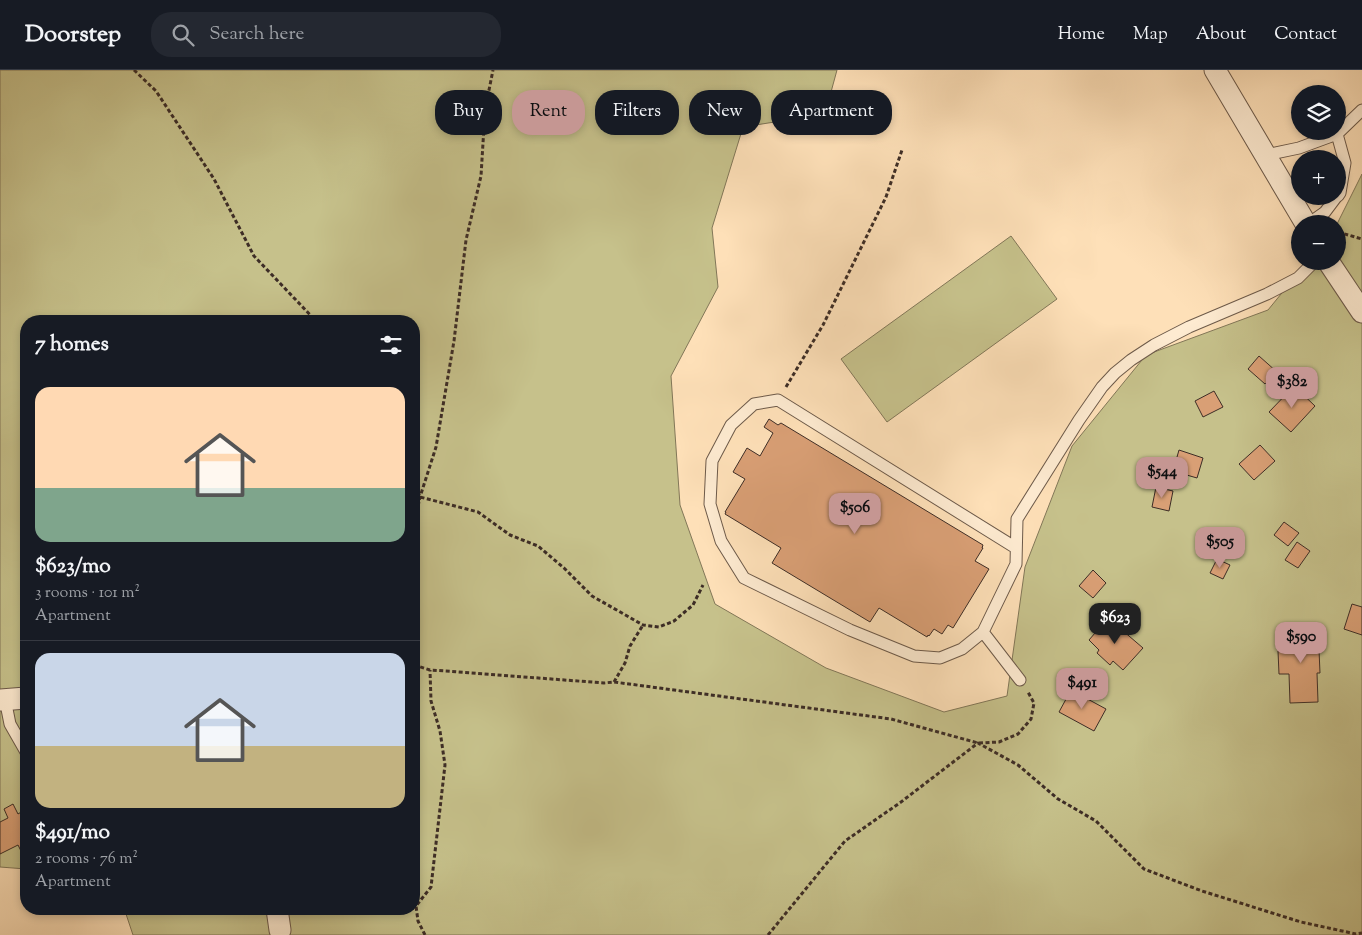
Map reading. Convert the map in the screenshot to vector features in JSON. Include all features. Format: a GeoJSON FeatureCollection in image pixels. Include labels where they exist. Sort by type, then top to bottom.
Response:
{"type":"FeatureCollection","features":[{"type":"Feature","properties":{"kind":"street"},"geometry":{"type":"LineString","coordinates":[[1215,70],[1302,215]]}},
{"type":"Feature","properties":{"kind":"street"},"geometry":{"type":"LineString","coordinates":[[1334,270],[1362,312]]}},
{"type":"Feature","properties":{"kind":"street"},"geometry":{"type":"LineString","coordinates":[[2,700],[20,698]]}},
{"type":"Feature","properties":{"kind":"street"},"geometry":{"type":"LineString","coordinates":[[278,915],[280,930]]}},
{"type":"Feature","properties":{"kind":"lane"},"geometry":{"type":"LineString","coordinates":[[1346,125],[1362,110]]}},
{"type":"Feature","properties":{"kind":"lane"},"geometry":{"type":"LineString","coordinates":[[1266,155],[1299,148],[1321,140]]}},
{"type":"Feature","properties":{"kind":"lane"},"geometry":{"type":"LineString","coordinates":[[1320,215],[1330,205]]}},
{"type":"Feature","properties":{"kind":"lane"},"geometry":{"type":"LineString","coordinates":[[1016,548],[778,400],[754,404],[731,425],[712,461],[710,504],[721,541],[744,578],[850,630],[914,656],[940,658],[962,649],[983,632],[1016,564],[1017,519],[1079,420],[1102,387],[1115,373],[1154,345],[1188,328],[1267,294],[1298,278],[1306,270]]}},
{"type":"Feature","properties":{"kind":"lane"},"geometry":{"type":"LineString","coordinates":[[983,632],[1020,680]]}},
{"type":"Feature","properties":{"kind":"lane"},"geometry":{"type":"LineString","coordinates":[[2,700],[10,724],[20,742]]}},
{"type":"Feature","properties":{"kind":"path"},"geometry":{"type":"LineString","coordinates":[[134,70],[156,91],[214,179],[254,256],[310,315]]}},
{"type":"Feature","properties":{"kind":"path"},"geometry":{"type":"LineString","coordinates":[[493,70],[485,110],[480,176],[466,240],[454,341],[436,448],[420,497],[478,512],[510,535],[538,546],[564,568],[592,596],[643,625],[659,627],[674,621],[692,605],[704,585]]}},
{"type":"Feature","properties":{"kind":"path"},"geometry":{"type":"LineString","coordinates":[[778,400],[832,308],[886,197],[902,150]]}},
{"type":"Feature","properties":{"kind":"path"},"geometry":{"type":"LineString","coordinates":[[1346,234],[1362,239]]}},
{"type":"Feature","properties":{"kind":"path"},"geometry":{"type":"LineString","coordinates":[[614,682],[625,663],[630,646],[643,625]]}},
{"type":"Feature","properties":{"kind":"path"},"geometry":{"type":"LineString","coordinates":[[420,667],[430,670],[604,683],[614,682],[891,719],[978,743],[1018,765],[1058,798],[1096,820],[1144,869],[1202,891],[1301,922],[1356,934],[1362,933]]}},
{"type":"Feature","properties":{"kind":"path"},"geometry":{"type":"LineString","coordinates":[[420,901],[431,887],[445,765],[440,731],[431,701],[430,670]]}},
{"type":"Feature","properties":{"kind":"path"},"geometry":{"type":"LineString","coordinates":[[768,935],[845,841],[901,802],[978,743],[999,742],[1018,734],[1032,719],[1034,704],[1020,680]]}},
{"type":"Feature","properties":{"kind":"path"},"geometry":{"type":"LineString","coordinates":[[417,915],[425,935]]}},
{"type":"Feature","properties":{"kind":"shaded area"},"geometry":{"type":"Polygon","coordinates":[[[0,70],[837,70],[832,90],[771,90],[771,123],[761,124],[761,90],[689,90],[689,135],[741,135],[712,228],[718,287],[671,376],[680,505],[715,604],[826,668],[944,712],[1007,696],[1025,567],[1072,446],[1146,355],[1268,310],[1301,270],[1346,270],[1346,215],[1342,215],[1362,174],[1362,935],[133,935],[126,915],[420,915],[420,315],[20,315],[20,869],[0,867],[0,70]]]}},
{"type":"Feature","properties":{"kind":"shaded area"},"geometry":{"type":"Polygon","coordinates":[[[1011,236],[1057,299],[887,422],[841,359],[1011,236]]]}},
{"type":"Feature","properties":{"kind":"building"},"geometry":{"type":"Polygon","coordinates":[[[1259,356],[1277,372],[1265,384],[1248,369],[1259,356]]]}},
{"type":"Feature","properties":{"kind":"building"},"geometry":{"type":"Polygon","coordinates":[[[1294,386],[1315,406],[1291,432],[1269,412],[1294,386]]]}},
{"type":"Feature","properties":{"kind":"building"},"geometry":{"type":"Polygon","coordinates":[[[1214,391],[1223,407],[1203,417],[1195,401],[1214,391]]]}},
{"type":"Feature","properties":{"kind":"building"},"geometry":{"type":"Polygon","coordinates":[[[769,419],[778,425],[781,423],[983,545],[975,561],[989,569],[953,628],[948,625],[942,634],[934,629],[927,637],[879,608],[870,622],[772,563],[781,548],[725,514],[745,479],[733,472],[747,448],[760,456],[773,433],[764,427],[769,419]]]}},
{"type":"Feature","properties":{"kind":"building"},"geometry":{"type":"Polygon","coordinates":[[[1260,445],[1275,461],[1254,480],[1239,464],[1260,445]]]}},
{"type":"Feature","properties":{"kind":"building"},"geometry":{"type":"Polygon","coordinates":[[[1179,450],[1203,458],[1197,478],[1173,471],[1179,450]]]}},
{"type":"Feature","properties":{"kind":"building"},"geometry":{"type":"Polygon","coordinates":[[[1156,487],[1173,491],[1169,511],[1152,507],[1156,487]]]}},
{"type":"Feature","properties":{"kind":"building"},"geometry":{"type":"Polygon","coordinates":[[[1284,522],[1299,533],[1288,546],[1274,535],[1284,522]]]}},
{"type":"Feature","properties":{"kind":"building"},"geometry":{"type":"Polygon","coordinates":[[[1297,542],[1310,551],[1298,568],[1285,560],[1297,542]]]}},
{"type":"Feature","properties":{"kind":"building"},"geometry":{"type":"Polygon","coordinates":[[[1217,559],[1230,565],[1223,579],[1210,573],[1217,559]]]}},
{"type":"Feature","properties":{"kind":"building"},"geometry":{"type":"Polygon","coordinates":[[[1093,570],[1106,583],[1093,598],[1079,586],[1093,570]]]}},
{"type":"Feature","properties":{"kind":"building"},"geometry":{"type":"Polygon","coordinates":[[[1352,604],[1362,607],[1362,635],[1344,629],[1352,604]]]}},
{"type":"Feature","properties":{"kind":"building"},"geometry":{"type":"Polygon","coordinates":[[[1108,618],[1143,648],[1123,670],[1113,661],[1110,665],[1097,653],[1099,650],[1089,640],[1108,618]]]}},
{"type":"Feature","properties":{"kind":"building"},"geometry":{"type":"Polygon","coordinates":[[[1315,626],[1316,650],[1319,650],[1320,673],[1317,673],[1318,702],[1290,703],[1289,674],[1279,674],[1278,651],[1288,651],[1287,627],[1315,626]]]}},
{"type":"Feature","properties":{"kind":"building"},"geometry":{"type":"Polygon","coordinates":[[[1071,690],[1106,709],[1094,731],[1059,712],[1071,690]]]}},
{"type":"Feature","properties":{"kind":"building"},"geometry":{"type":"Polygon","coordinates":[[[13,804],[18,814],[20,813],[20,849],[18,845],[0,854],[0,822],[8,818],[4,809],[13,804]]]}}]}
